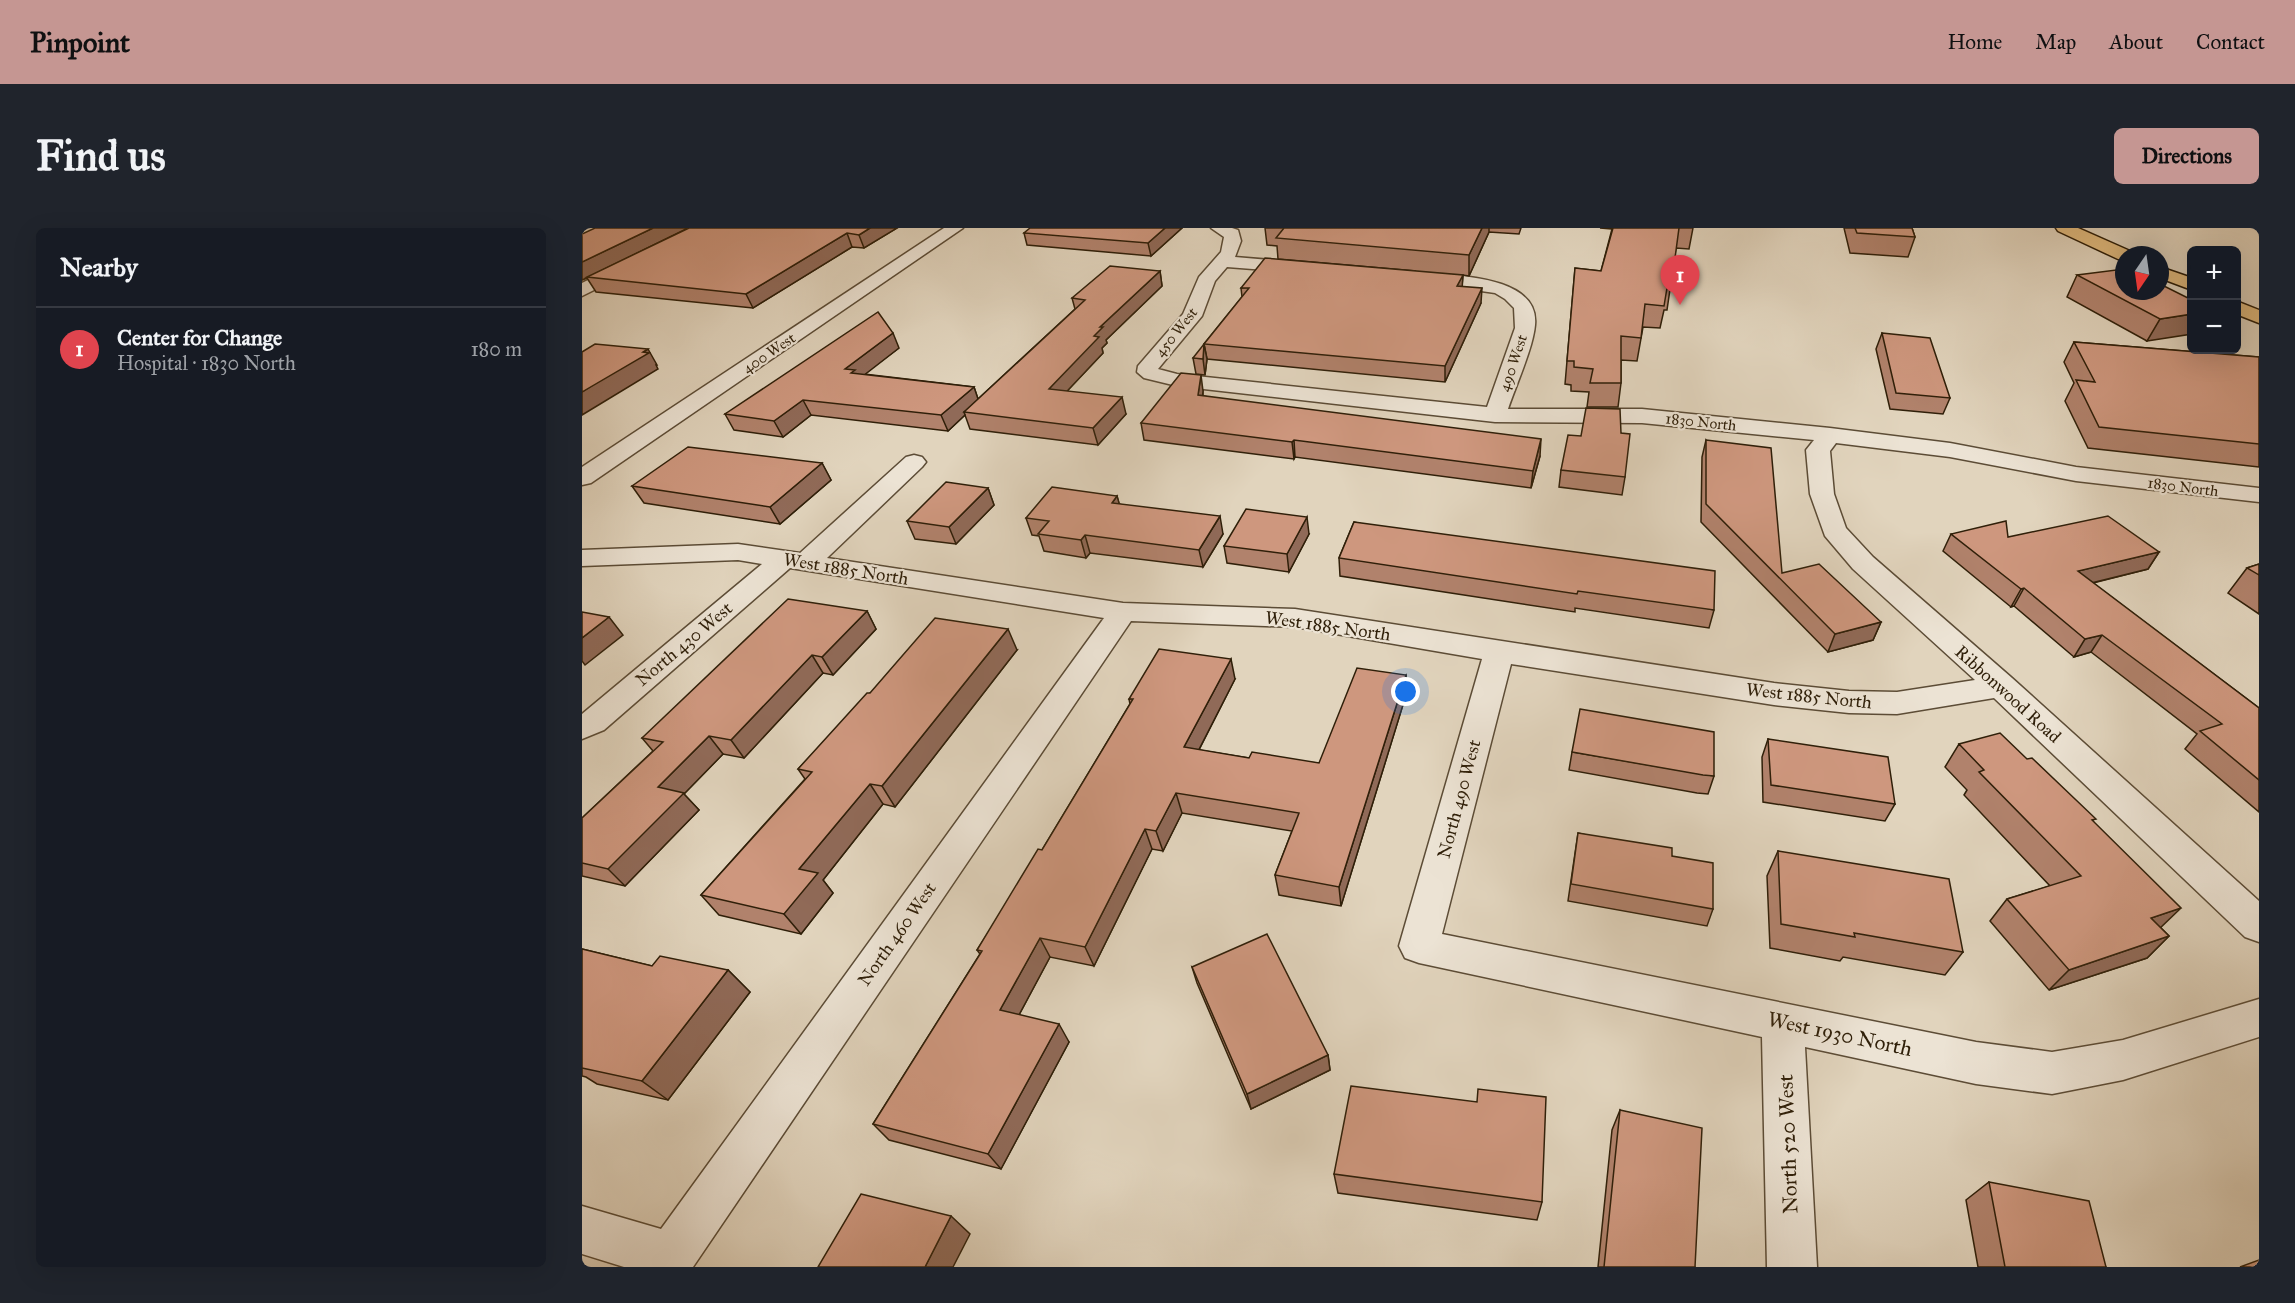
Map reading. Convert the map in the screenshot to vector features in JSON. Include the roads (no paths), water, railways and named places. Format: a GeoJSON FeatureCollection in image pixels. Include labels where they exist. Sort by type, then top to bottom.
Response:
{"type":"FeatureCollection","features":[{"type":"Feature","properties":{"kind":"main road"},"geometry":{"type":"LineString","coordinates":[[2064,228],[2115,251]]}},
{"type":"Feature","properties":{"kind":"main road"},"geometry":{"type":"LineString","coordinates":[[2169,276],[2187,283]]}},
{"type":"Feature","properties":{"kind":"main road"},"geometry":{"type":"LineString","coordinates":[[2241,308],[2259,317]]}},
{"type":"Feature","properties":{"kind":"street"},"geometry":{"type":"LineString","coordinates":[[582,290],[706,228]]}},
{"type":"Feature","properties":{"kind":"street","name":"400 West"},"geometry":{"type":"LineString","coordinates":[[582,478],[955,228]]}},
{"type":"Feature","properties":{"kind":"street","name":"450 West"},"geometry":{"type":"LineString","coordinates":[[1148,366],[1192,316],[1201,299],[1209,275],[1224,261],[1233,245],[1226,231]]}},
{"type":"Feature","properties":{"kind":"street"},"geometry":{"type":"LineString","coordinates":[[1224,261],[1320,269]]}},
{"type":"Feature","properties":{"kind":"street","name":"490 West"},"geometry":{"type":"LineString","coordinates":[[1403,276],[1481,284],[1499,288],[1516,298],[1527,315],[1495,415]]}},
{"type":"Feature","properties":{"kind":"street","name":"1830 North"},"geometry":{"type":"LineString","coordinates":[[1148,366],[1148,372],[1151,374],[1177,380],[1495,415],[1642,416],[1830,435],[1950,450],[2076,474],[2259,495]]}},
{"type":"Feature","properties":{"kind":"street","name":"Ribbonwood Road"},"geometry":{"type":"LineString","coordinates":[[1830,435],[1818,450],[1822,494],[1834,530],[1863,563],[2001,686],[2259,925]]}},
{"type":"Feature","properties":{"kind":"street","name":"North 430 West"},"geometry":{"type":"LineString","coordinates":[[582,727],[592,722],[795,561],[914,462]]}},
{"type":"Feature","properties":{"kind":"street","name":"West 1885 North"},"geometry":{"type":"LineString","coordinates":[[582,558],[738,552],[1123,612],[1295,618],[1774,694],[1849,702],[1897,703],[2001,686]]}},
{"type":"Feature","properties":{"kind":"street","name":"North 460 West"},"geometry":{"type":"LineString","coordinates":[[582,1230],[670,1257],[1123,612]]}},
{"type":"Feature","properties":{"kind":"street","name":"North 490 West"},"geometry":{"type":"LineString","coordinates":[[1419,946],[1499,652]]}},
{"type":"Feature","properties":{"kind":"street","name":"West 1930 North"},"geometry":{"type":"LineString","coordinates":[[1419,946],[1976,1063],[2052,1073],[2123,1060],[2259,1018]]}},
{"type":"Feature","properties":{"kind":"street","name":"North 520 West"},"geometry":{"type":"LineString","coordinates":[[1783,1022],[1792,1267]]}},
{"type":"Feature","properties":{"kind":"place","name":"Center for Change"},"geometry":{"type":"Point","coordinates":[1680,305]}}]}
